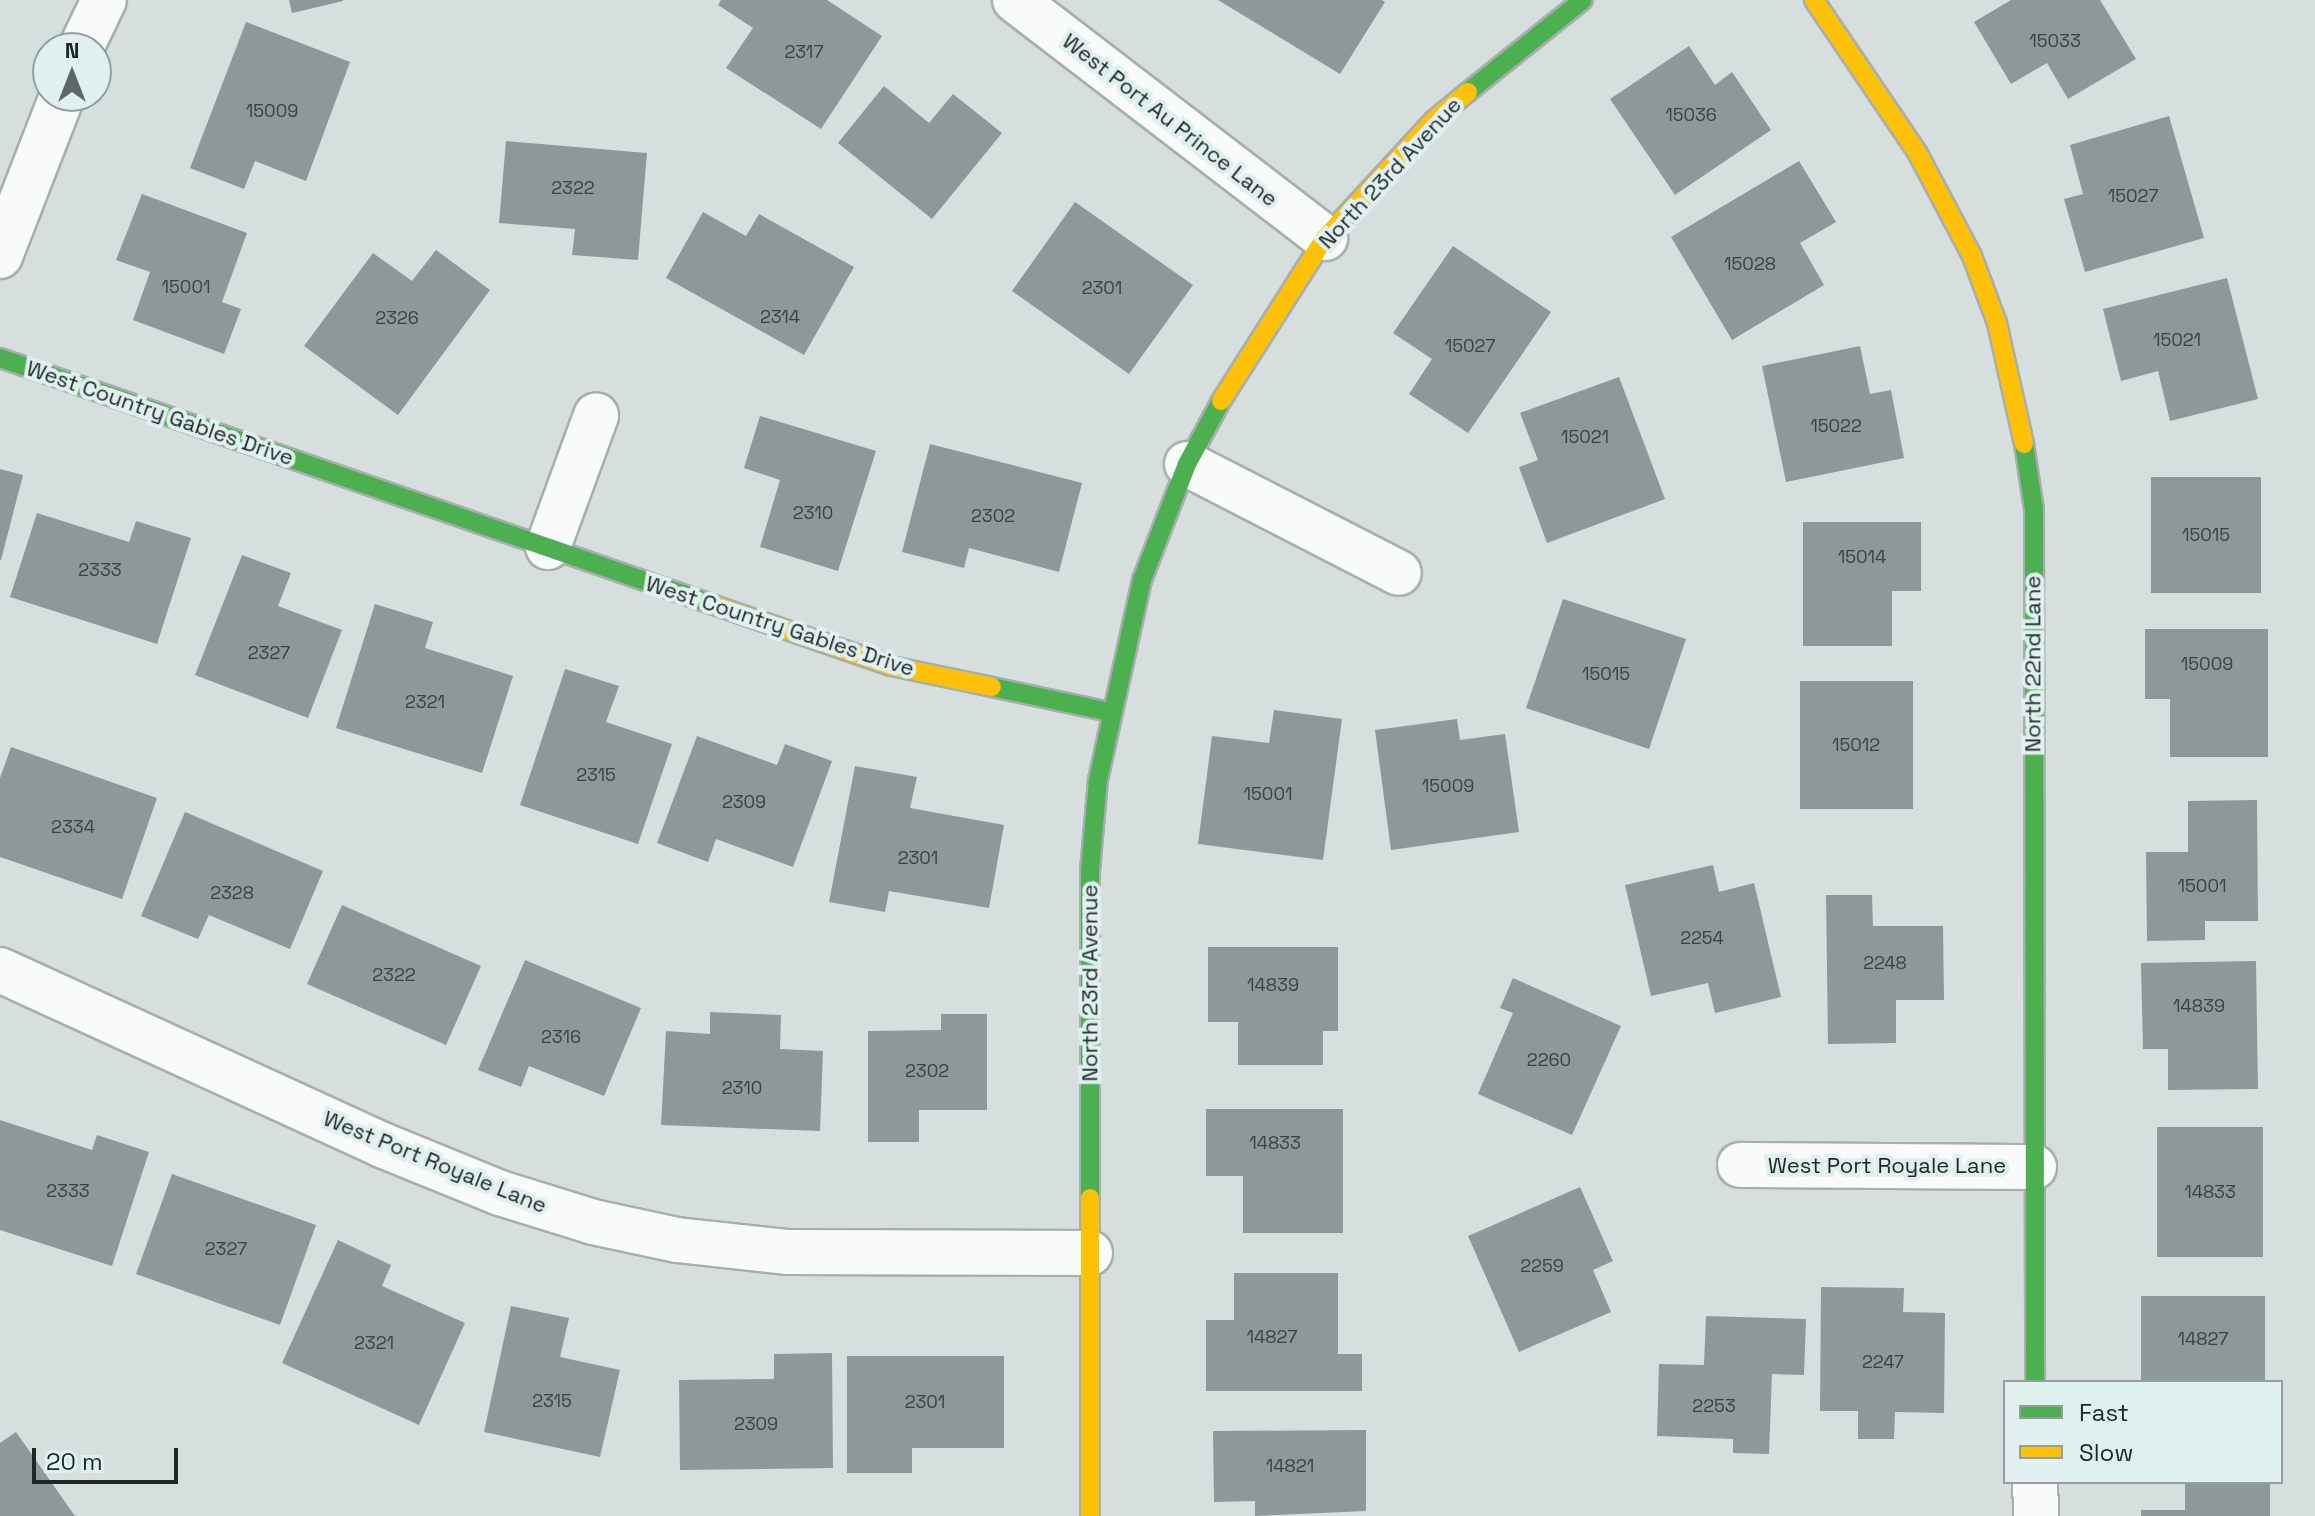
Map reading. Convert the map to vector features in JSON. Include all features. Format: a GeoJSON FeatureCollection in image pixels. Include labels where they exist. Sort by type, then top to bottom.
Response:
{"type":"FeatureCollection","features":[{"type":"Feature","properties":{"kind":"street"},"geometry":{"type":"LineString","coordinates":[[89,32],[104,0]]}},
{"type":"Feature","properties":{"kind":"street","name":"West Port Au Prince Lane"},"geometry":{"type":"LineString","coordinates":[[1015,0],[1325,238]]}},
{"type":"Feature","properties":{"kind":"street","name":"North 23rd Avenue"},"geometry":{"type":"LineString","coordinates":[[1090,1516],[1090,871],[1110,712],[1142,580],[1187,464],[1251,348],[1325,238],[1434,120],[1583,0]]}},
{"type":"Feature","properties":{"kind":"street","name":"North 22nd Lane"},"geometry":{"type":"LineString","coordinates":[[1814,0],[1917,152],[1972,256],[1997,323],[2021,423],[2034,509],[2035,1380]]}},
{"type":"Feature","properties":{"kind":"street"},"geometry":{"type":"LineString","coordinates":[[0,256],[56,112]]}},
{"type":"Feature","properties":{"kind":"street","name":"West Country Gables Drive"},"geometry":{"type":"LineString","coordinates":[[0,358],[891,666],[1110,712]]}},
{"type":"Feature","properties":{"kind":"street"},"geometry":{"type":"LineString","coordinates":[[548,547],[596,416]]}},
{"type":"Feature","properties":{"kind":"street"},"geometry":{"type":"LineString","coordinates":[[1187,464],[1399,573]]}},
{"type":"Feature","properties":{"kind":"street","name":"West Port Royale Lane"},"geometry":{"type":"LineString","coordinates":[[0,970],[382,1145],[500,1193],[593,1222],[677,1240],[788,1252],[1090,1253]]}},
{"type":"Feature","properties":{"kind":"street","name":"West Port Royale Lane"},"geometry":{"type":"LineString","coordinates":[[1740,1165],[2034,1167]]}},
{"type":"Feature","properties":{"kind":"street"},"geometry":{"type":"LineString","coordinates":[[2035,1484],[2036,1516]]}},
{"type":"Feature","properties":{"kind":"building"},"geometry":{"type":"Polygon","coordinates":[[[289,0],[343,0],[343,1],[292,13],[289,0]]]}},
{"type":"Feature","properties":{"kind":"building"},"geometry":{"type":"Polygon","coordinates":[[[721,0],[827,0],[882,36],[821,129],[726,68],[753,28],[718,5],[721,0]]]}},
{"type":"Feature","properties":{"kind":"building"},"geometry":{"type":"Polygon","coordinates":[[[1218,0],[1382,0],[1385,2],[1340,74],[1218,0]]]}},
{"type":"Feature","properties":{"kind":"building"},"geometry":{"type":"Polygon","coordinates":[[[2011,0],[2100,0],[2136,59],[2068,99],[2047,63],[2011,84],[1974,22],[2011,0]]]}},
{"type":"Feature","properties":{"kind":"building"},"geometry":{"type":"Polygon","coordinates":[[[246,22],[350,62],[306,181],[255,161],[244,189],[190,168],[246,22]]]}},
{"type":"Feature","properties":{"kind":"building"},"geometry":{"type":"Polygon","coordinates":[[[1689,46],[1715,85],[1732,72],[1771,130],[1675,195],[1610,99],[1689,46]]]}},
{"type":"Feature","properties":{"kind":"building"},"geometry":{"type":"Polygon","coordinates":[[[884,86],[929,123],[953,94],[1002,133],[932,219],[838,143],[884,86]]]}},
{"type":"Feature","properties":{"kind":"building"},"geometry":{"type":"Polygon","coordinates":[[[2169,116],[2204,238],[2085,272],[2064,199],[2083,194],[2070,145],[2169,116]]]}},
{"type":"Feature","properties":{"kind":"building"},"geometry":{"type":"Polygon","coordinates":[[[506,141],[647,153],[638,260],[572,255],[575,229],[499,223],[506,141]]]}},
{"type":"Feature","properties":{"kind":"building"},"geometry":{"type":"Polygon","coordinates":[[[1799,161],[1836,222],[1800,243],[1824,285],[1732,340],[1671,237],[1799,161]]]}},
{"type":"Feature","properties":{"kind":"building"},"geometry":{"type":"Polygon","coordinates":[[[142,194],[247,233],[222,302],[241,309],[224,354],[133,320],[150,272],[116,260],[142,194]]]}},
{"type":"Feature","properties":{"kind":"building"},"geometry":{"type":"Polygon","coordinates":[[[1075,202],[1193,285],[1129,374],[1012,291],[1075,202]]]}},
{"type":"Feature","properties":{"kind":"building"},"geometry":{"type":"Polygon","coordinates":[[[703,212],[746,236],[759,214],[854,267],[804,355],[666,278],[703,212]]]}},
{"type":"Feature","properties":{"kind":"building"},"geometry":{"type":"Polygon","coordinates":[[[1453,246],[1551,312],[1468,433],[1409,394],[1432,359],[1393,333],[1453,246]]]}},
{"type":"Feature","properties":{"kind":"building"},"geometry":{"type":"Polygon","coordinates":[[[436,250],[490,290],[398,415],[304,346],[373,253],[412,281],[436,250]]]}},
{"type":"Feature","properties":{"kind":"building"},"geometry":{"type":"Polygon","coordinates":[[[2227,278],[2258,399],[2170,421],[2158,371],[2121,381],[2103,309],[2227,278]]]}},
{"type":"Feature","properties":{"kind":"building"},"geometry":{"type":"Polygon","coordinates":[[[1860,346],[1870,394],[1891,390],[1904,458],[1786,482],[1762,366],[1860,346]]]}},
{"type":"Feature","properties":{"kind":"building"},"geometry":{"type":"Polygon","coordinates":[[[1619,377],[1665,499],[1547,543],[1519,467],[1538,460],[1520,413],[1619,377]]]}},
{"type":"Feature","properties":{"kind":"building"},"geometry":{"type":"Polygon","coordinates":[[[760,416],[876,451],[838,571],[760,547],[780,480],[744,468],[760,416]]]}},
{"type":"Feature","properties":{"kind":"building"},"geometry":{"type":"Polygon","coordinates":[[[930,444],[1082,483],[1059,572],[969,548],[964,568],[902,552],[930,444]]]}},
{"type":"Feature","properties":{"kind":"building"},"geometry":{"type":"Polygon","coordinates":[[[0,469],[23,475],[1,560],[0,560],[0,469]]]}},
{"type":"Feature","properties":{"kind":"building"},"geometry":{"type":"Polygon","coordinates":[[[2151,477],[2261,477],[2261,593],[2151,593],[2151,477]]]}},
{"type":"Feature","properties":{"kind":"building"},"geometry":{"type":"Polygon","coordinates":[[[37,513],[129,542],[136,521],[191,538],[157,644],[10,597],[37,513]]]}},
{"type":"Feature","properties":{"kind":"building"},"geometry":{"type":"Polygon","coordinates":[[[1803,522],[1921,522],[1921,591],[1892,591],[1892,646],[1803,646],[1803,522]]]}},
{"type":"Feature","properties":{"kind":"building"},"geometry":{"type":"Polygon","coordinates":[[[242,555],[291,573],[278,606],[342,630],[308,718],[195,675],[242,555]]]}},
{"type":"Feature","properties":{"kind":"building"},"geometry":{"type":"Polygon","coordinates":[[[1563,599],[1686,639],[1649,749],[1526,708],[1563,599]]]}},
{"type":"Feature","properties":{"kind":"building"},"geometry":{"type":"Polygon","coordinates":[[[375,604],[433,622],[425,648],[513,676],[482,773],[336,728],[375,604]]]}},
{"type":"Feature","properties":{"kind":"building"},"geometry":{"type":"Polygon","coordinates":[[[2145,629],[2268,629],[2268,757],[2170,757],[2170,699],[2145,699],[2145,629]]]}},
{"type":"Feature","properties":{"kind":"building"},"geometry":{"type":"Polygon","coordinates":[[[565,669],[619,686],[606,722],[672,744],[638,844],[520,805],[565,669]]]}},
{"type":"Feature","properties":{"kind":"building"},"geometry":{"type":"Polygon","coordinates":[[[1800,681],[1913,681],[1913,809],[1800,809],[1800,681]]]}},
{"type":"Feature","properties":{"kind":"building"},"geometry":{"type":"Polygon","coordinates":[[[1274,710],[1342,719],[1323,860],[1198,844],[1212,736],[1269,743],[1274,710]]]}},
{"type":"Feature","properties":{"kind":"building"},"geometry":{"type":"Polygon","coordinates":[[[1457,719],[1460,740],[1505,734],[1519,832],[1391,850],[1375,730],[1457,719]]]}},
{"type":"Feature","properties":{"kind":"building"},"geometry":{"type":"Polygon","coordinates":[[[697,736],[777,765],[785,744],[832,761],[793,867],[716,839],[708,862],[657,843],[697,736]]]}},
{"type":"Feature","properties":{"kind":"building"},"geometry":{"type":"Polygon","coordinates":[[[11,747],[157,798],[122,899],[0,857],[0,778],[11,747]]]}},
{"type":"Feature","properties":{"kind":"building"},"geometry":{"type":"Polygon","coordinates":[[[855,766],[917,777],[910,808],[1004,825],[989,908],[889,891],[885,912],[829,902],[855,766]]]}},
{"type":"Feature","properties":{"kind":"building"},"geometry":{"type":"Polygon","coordinates":[[[2257,800],[2258,921],[2205,921],[2205,940],[2147,941],[2146,852],[2188,852],[2188,801],[2257,800]]]}},
{"type":"Feature","properties":{"kind":"building"},"geometry":{"type":"Polygon","coordinates":[[[185,812],[323,871],[290,949],[209,915],[198,939],[141,916],[185,812]]]}},
{"type":"Feature","properties":{"kind":"building"},"geometry":{"type":"Polygon","coordinates":[[[1713,865],[1719,892],[1754,883],[1781,997],[1715,1013],[1708,983],[1651,996],[1625,885],[1713,865]]]}},
{"type":"Feature","properties":{"kind":"building"},"geometry":{"type":"Polygon","coordinates":[[[1826,895],[1872,895],[1873,926],[1943,926],[1944,1000],[1896,1000],[1896,1043],[1828,1044],[1826,895]]]}},
{"type":"Feature","properties":{"kind":"building"},"geometry":{"type":"Polygon","coordinates":[[[342,905],[481,966],[446,1045],[307,984],[342,905]]]}},
{"type":"Feature","properties":{"kind":"building"},"geometry":{"type":"Polygon","coordinates":[[[1208,947],[1338,947],[1338,1031],[1323,1031],[1323,1065],[1238,1065],[1238,1022],[1208,1022],[1208,947]]]}},
{"type":"Feature","properties":{"kind":"building"},"geometry":{"type":"Polygon","coordinates":[[[525,960],[641,1008],[604,1096],[529,1066],[521,1087],[478,1070],[525,960]]]}},
{"type":"Feature","properties":{"kind":"building"},"geometry":{"type":"Polygon","coordinates":[[[2256,961],[2258,1089],[2168,1090],[2168,1049],[2143,1049],[2141,963],[2256,961]]]}},
{"type":"Feature","properties":{"kind":"building"},"geometry":{"type":"Polygon","coordinates":[[[1513,978],[1621,1026],[1572,1135],[1478,1094],[1513,1013],[1500,1008],[1513,978]]]}},
{"type":"Feature","properties":{"kind":"building"},"geometry":{"type":"Polygon","coordinates":[[[710,1012],[781,1015],[780,1049],[823,1051],[820,1131],[661,1125],[666,1031],[710,1034],[710,1012]]]}},
{"type":"Feature","properties":{"kind":"building"},"geometry":{"type":"Polygon","coordinates":[[[941,1014],[987,1014],[987,1110],[919,1110],[919,1142],[868,1142],[868,1031],[941,1030],[941,1014]]]}},
{"type":"Feature","properties":{"kind":"building"},"geometry":{"type":"Polygon","coordinates":[[[1206,1109],[1343,1109],[1343,1233],[1243,1233],[1243,1176],[1206,1176],[1206,1109]]]}},
{"type":"Feature","properties":{"kind":"building"},"geometry":{"type":"Polygon","coordinates":[[[0,1120],[92,1150],[97,1135],[149,1152],[112,1266],[0,1230],[0,1120]]]}},
{"type":"Feature","properties":{"kind":"building"},"geometry":{"type":"Polygon","coordinates":[[[2157,1127],[2263,1127],[2263,1257],[2157,1257],[2157,1127]]]}},
{"type":"Feature","properties":{"kind":"building"},"geometry":{"type":"Polygon","coordinates":[[[172,1174],[316,1225],[280,1325],[136,1274],[172,1174]]]}},
{"type":"Feature","properties":{"kind":"building"},"geometry":{"type":"Polygon","coordinates":[[[1580,1187],[1613,1261],[1593,1270],[1611,1312],[1519,1352],[1468,1236],[1580,1187]]]}},
{"type":"Feature","properties":{"kind":"building"},"geometry":{"type":"Polygon","coordinates":[[[338,1240],[391,1265],[382,1286],[465,1323],[419,1425],[282,1363],[338,1240]]]}},
{"type":"Feature","properties":{"kind":"building"},"geometry":{"type":"Polygon","coordinates":[[[1234,1273],[1338,1273],[1338,1354],[1362,1354],[1362,1391],[1206,1391],[1206,1320],[1234,1320],[1234,1273]]]}},
{"type":"Feature","properties":{"kind":"building"},"geometry":{"type":"Polygon","coordinates":[[[1821,1287],[1904,1288],[1903,1312],[1945,1313],[1944,1413],[1895,1412],[1894,1439],[1858,1439],[1858,1411],[1820,1411],[1821,1287]]]}},
{"type":"Feature","properties":{"kind":"building"},"geometry":{"type":"Polygon","coordinates":[[[2141,1296],[2265,1296],[2265,1380],[2141,1380],[2141,1296]]]}},
{"type":"Feature","properties":{"kind":"building"},"geometry":{"type":"Polygon","coordinates":[[[511,1306],[569,1318],[560,1357],[620,1370],[600,1457],[484,1432],[511,1306]]]}},
{"type":"Feature","properties":{"kind":"building"},"geometry":{"type":"Polygon","coordinates":[[[1706,1316],[1806,1319],[1804,1375],[1772,1374],[1769,1454],[1733,1453],[1733,1439],[1657,1436],[1659,1364],[1704,1365],[1706,1316]]]}},
{"type":"Feature","properties":{"kind":"building"},"geometry":{"type":"Polygon","coordinates":[[[832,1353],[833,1468],[680,1470],[679,1380],[774,1379],[774,1354],[832,1353]]]}},
{"type":"Feature","properties":{"kind":"building"},"geometry":{"type":"Polygon","coordinates":[[[847,1356],[1004,1356],[1004,1448],[912,1448],[912,1473],[847,1473],[847,1356]]]}},
{"type":"Feature","properties":{"kind":"building"},"geometry":{"type":"Polygon","coordinates":[[[1366,1430],[1366,1511],[1255,1516],[1255,1501],[1214,1502],[1213,1431],[1366,1430]]]}},
{"type":"Feature","properties":{"kind":"building"},"geometry":{"type":"Polygon","coordinates":[[[16,1432],[75,1516],[0,1516],[0,1443],[16,1432]]]}},
{"type":"Feature","properties":{"kind":"building"},"geometry":{"type":"Polygon","coordinates":[[[2185,1484],[2270,1484],[2270,1516],[2141,1516],[2141,1510],[2185,1510],[2185,1484]]]}},
{"type":"Feature","properties":{"kind":"traffic: fast"},"geometry":{"type":"LineString","coordinates":[[1468,92],[1583,0]]}},
{"type":"Feature","properties":{"kind":"traffic: fast"},"geometry":{"type":"LineString","coordinates":[[0,358],[714,605]]}},
{"type":"Feature","properties":{"kind":"traffic: fast"},"geometry":{"type":"LineString","coordinates":[[1090,1198],[1090,871],[1098,780],[1142,580],[1187,464],[1221,401]]}},
{"type":"Feature","properties":{"kind":"traffic: fast"},"geometry":{"type":"LineString","coordinates":[[2024,444],[2034,509],[2035,1380]]}},
{"type":"Feature","properties":{"kind":"traffic: fast"},"geometry":{"type":"LineString","coordinates":[[992,687],[1110,712]]}},
{"type":"Feature","properties":{"kind":"traffic: slow"},"geometry":{"type":"LineString","coordinates":[[1814,0],[1917,152],[1972,256],[1997,323],[2024,444]]}},
{"type":"Feature","properties":{"kind":"traffic: slow"},"geometry":{"type":"LineString","coordinates":[[1221,401],[1325,238],[1434,120],[1468,92]]}},
{"type":"Feature","properties":{"kind":"traffic: slow"},"geometry":{"type":"LineString","coordinates":[[714,605],[891,666],[992,687]]}},
{"type":"Feature","properties":{"kind":"traffic: slow"},"geometry":{"type":"LineString","coordinates":[[1090,1198],[1090,1516]]}}]}
